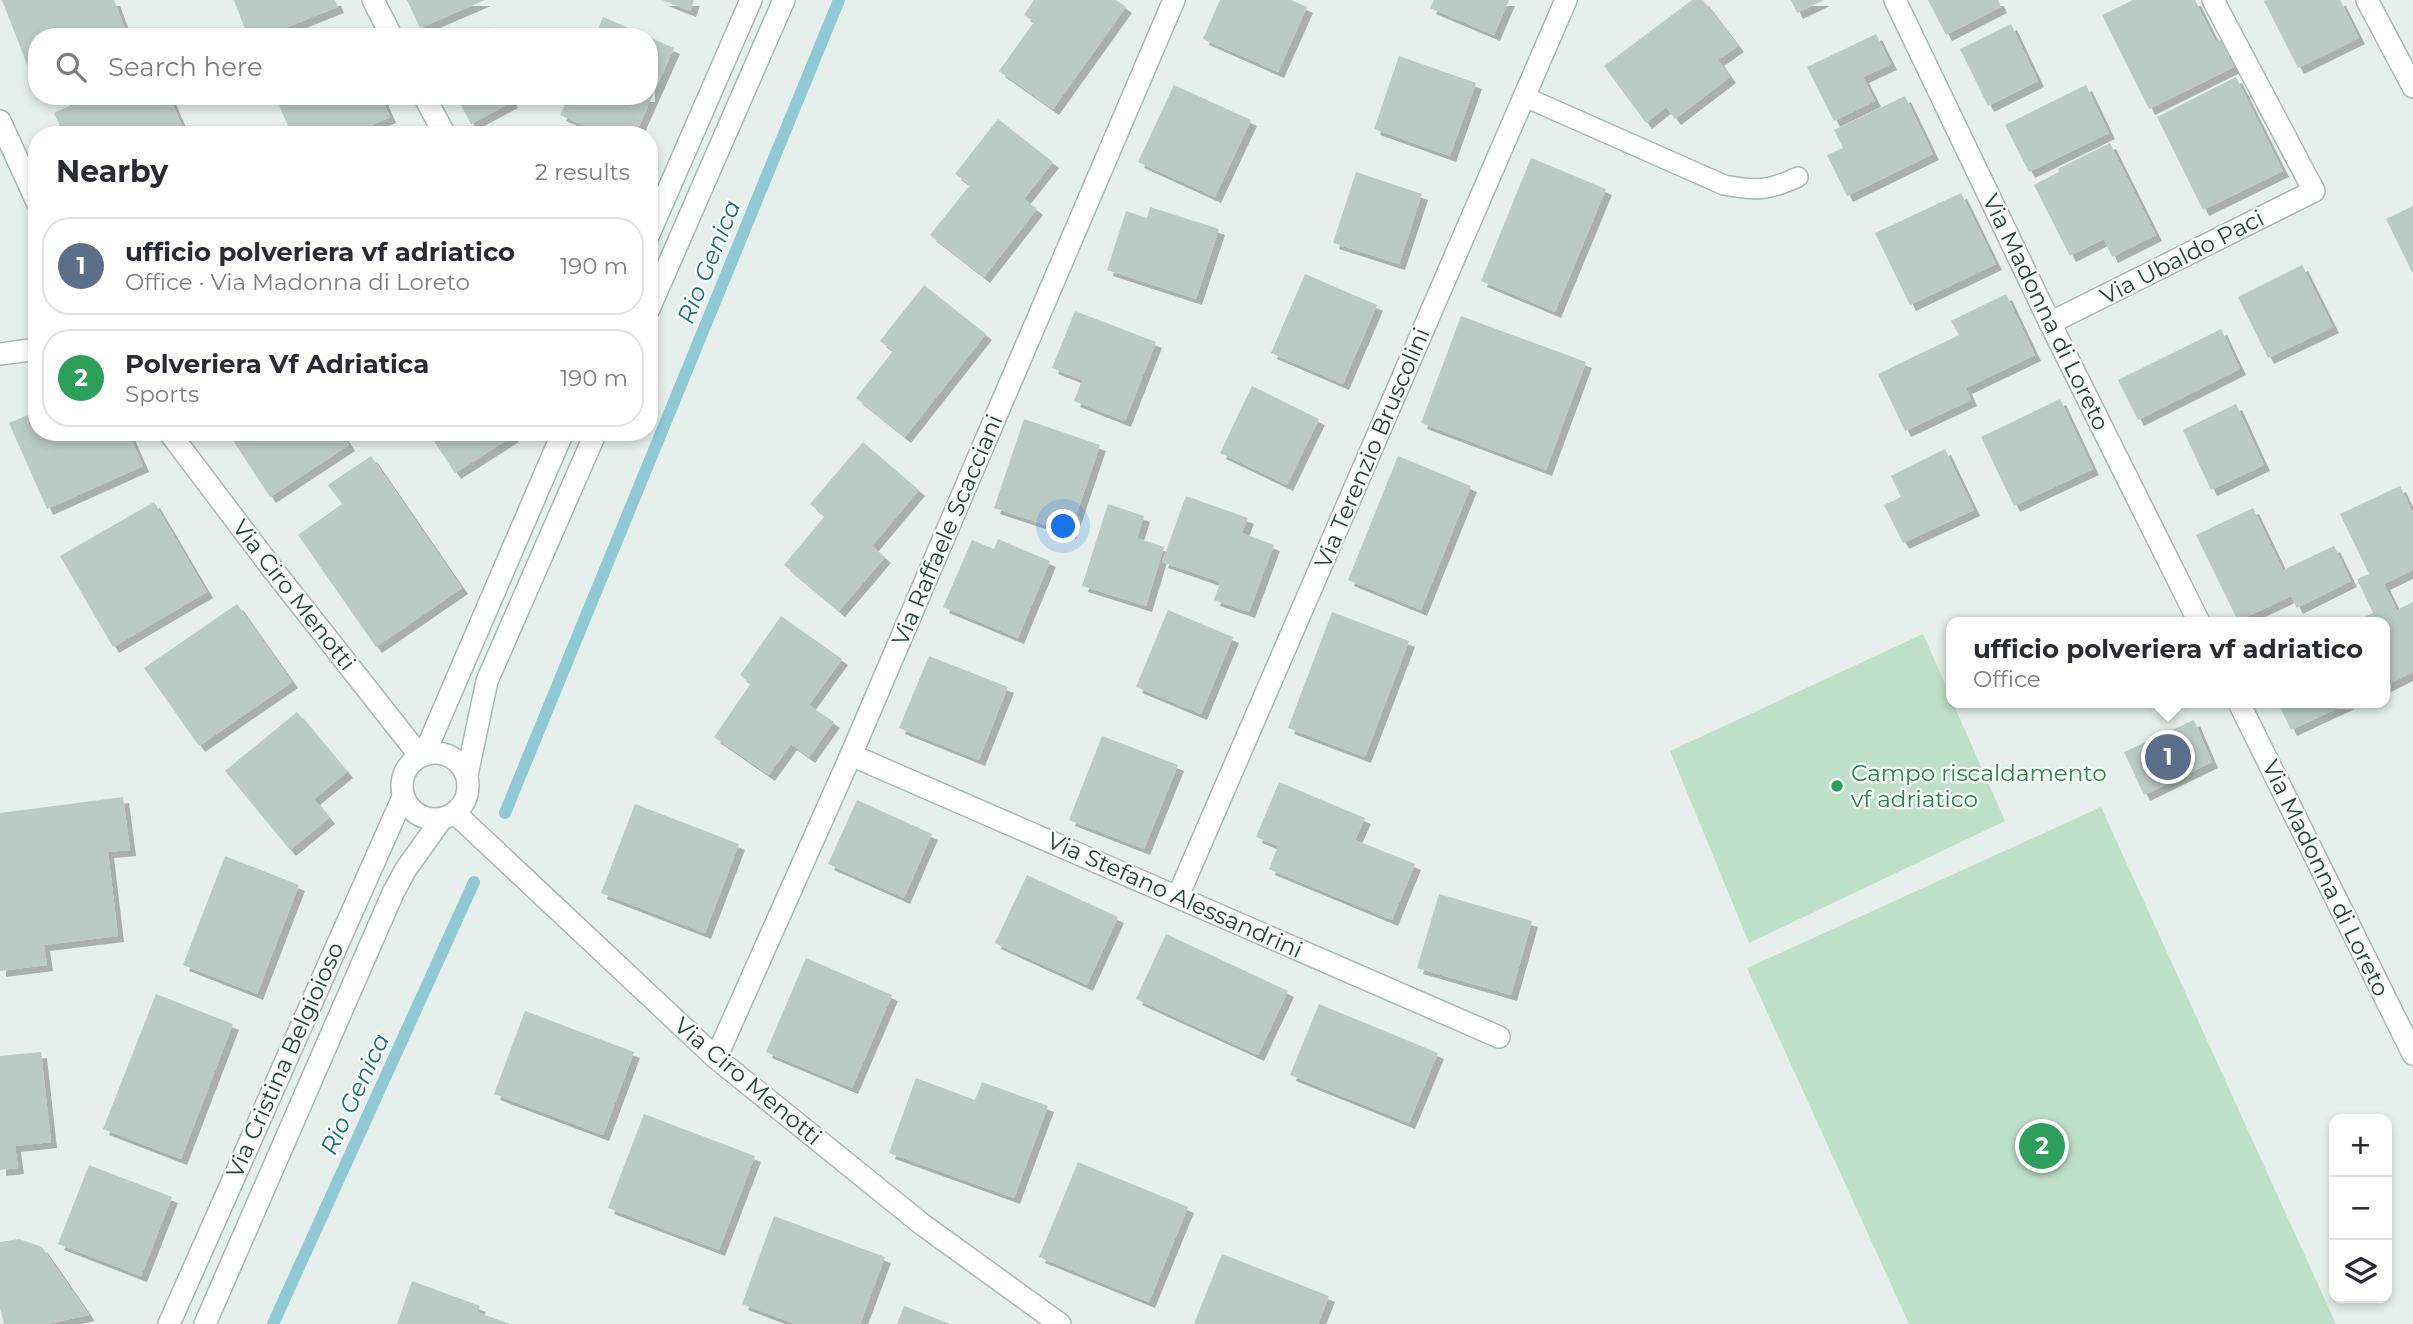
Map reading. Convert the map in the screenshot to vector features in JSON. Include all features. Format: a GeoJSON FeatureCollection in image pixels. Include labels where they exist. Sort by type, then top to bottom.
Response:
{"type":"FeatureCollection","features":[{"type":"Feature","properties":{"kind":"street"},"geometry":{"type":"LineString","coordinates":[[373,0],[388,28]]}},
{"type":"Feature","properties":{"kind":"street"},"geometry":{"type":"LineString","coordinates":[[658,212],[751,0]]}},
{"type":"Feature","properties":{"kind":"street"},"geometry":{"type":"LineString","coordinates":[[658,288],[784,0]]}},
{"type":"Feature","properties":{"kind":"street","name":"Via Raffaele Scacciani"},"geometry":{"type":"LineString","coordinates":[[716,1058],[851,754],[1174,0]]}},
{"type":"Feature","properties":{"kind":"street","name":"Via Terenzio Bruscolini"},"geometry":{"type":"LineString","coordinates":[[1178,896],[1566,0]]}},
{"type":"Feature","properties":{"kind":"street","name":"Via Madonna di Loreto"},"geometry":{"type":"LineString","coordinates":[[1895,0],[2050,323],[2197,617]]}},
{"type":"Feature","properties":{"kind":"street","name":"Via Ubaldo Paci"},"geometry":{"type":"LineString","coordinates":[[2050,323],[2314,191],[2213,0]]}},
{"type":"Feature","properties":{"kind":"street"},"geometry":{"type":"LineString","coordinates":[[2367,0],[2413,87]]}},
{"type":"Feature","properties":{"kind":"street"},"geometry":{"type":"LineString","coordinates":[[429,105],[440,126]]}},
{"type":"Feature","properties":{"kind":"street"},"geometry":{"type":"LineString","coordinates":[[0,121],[28,182]]}},
{"type":"Feature","properties":{"kind":"street"},"geometry":{"type":"LineString","coordinates":[[0,354],[28,350]]}},
{"type":"Feature","properties":{"kind":"street","name":"Via Ciro Menotti"},"geometry":{"type":"LineString","coordinates":[[176,441],[271,567],[422,755]]}},
{"type":"Feature","properties":{"kind":"street","name":"Via Cristina Belgioioso"},"geometry":{"type":"LineString","coordinates":[[169,1324],[403,797],[401,781],[408,766],[422,755],[559,441]]}},
{"type":"Feature","properties":{"kind":"street","name":"Via Cristina Belgioioso"},"geometry":{"type":"LineString","coordinates":[[205,1324],[393,893],[406,869],[449,817],[465,803],[469,789],[467,775],[487,681],[592,441]]}},
{"type":"Feature","properties":{"kind":"street","name":"Via Madonna di Loreto"},"geometry":{"type":"LineString","coordinates":[[2241,708],[2413,1054]]}},
{"type":"Feature","properties":{"kind":"street"},"geometry":{"type":"LineString","coordinates":[[422,755],[437,752],[450,756],[460,764],[467,775]]}},
{"type":"Feature","properties":{"kind":"street","name":"Via Stefano Alessandrini"},"geometry":{"type":"LineString","coordinates":[[851,754],[1499,1038]]}},
{"type":"Feature","properties":{"kind":"street"},"geometry":{"type":"LineString","coordinates":[[403,797],[408,808],[418,816],[429,820],[449,817]]}},
{"type":"Feature","properties":{"kind":"street","name":"Via Ciro Menotti"},"geometry":{"type":"LineString","coordinates":[[449,817],[716,1058],[923,1225],[1060,1324]]}},
{"type":"Feature","properties":{"kind":"lane"},"geometry":{"type":"LineString","coordinates":[[1525,97],[1724,184],[1756,191],[1776,187],[1798,177]]}},
{"type":"Feature","properties":{"kind":"green space","name":"Campo riscaldamento vf adriatico"},"geometry":{"type":"Polygon","coordinates":[[[1923,634],[1946,686],[1946,708],[1955,708],[2005,821],[1749,943],[1670,751],[1923,634]]]}},
{"type":"Feature","properties":{"kind":"green space"},"geometry":{"type":"Polygon","coordinates":[[[2101,807],[2336,1324],[1909,1324],[1747,968],[2101,807]]]}},
{"type":"Feature","properties":{"kind":"building"},"geometry":{"type":"Polygon","coordinates":[[[2,0],[114,0],[125,28],[28,28],[28,67],[2,0]]]}},
{"type":"Feature","properties":{"kind":"building"},"geometry":{"type":"Polygon","coordinates":[[[234,0],[335,0],[338,7],[286,28],[245,28],[234,0]]]}},
{"type":"Feature","properties":{"kind":"building"},"geometry":{"type":"Polygon","coordinates":[[[407,0],[485,0],[420,28],[407,0]]]}},
{"type":"Feature","properties":{"kind":"building"},"geometry":{"type":"Polygon","coordinates":[[[662,0],[694,0],[690,11],[662,0]]]}},
{"type":"Feature","properties":{"kind":"building"},"geometry":{"type":"Polygon","coordinates":[[[1034,0],[1116,0],[1126,7],[1053,109],[999,71],[1034,22],[1024,15],[1034,0]]]}},
{"type":"Feature","properties":{"kind":"building"},"geometry":{"type":"Polygon","coordinates":[[[1220,0],[1291,0],[1307,7],[1278,72],[1203,39],[1220,0]]]}},
{"type":"Feature","properties":{"kind":"building"},"geometry":{"type":"Polygon","coordinates":[[[1434,0],[1509,0],[1494,35],[1430,8],[1434,0]]]}},
{"type":"Feature","properties":{"kind":"building"},"geometry":{"type":"Polygon","coordinates":[[[1692,0],[1703,0],[1738,46],[1718,60],[1730,77],[1675,119],[1666,107],[1646,123],[1604,66],[1692,0]]]}},
{"type":"Feature","properties":{"kind":"building"},"geometry":{"type":"Polygon","coordinates":[[[1791,0],[1824,0],[1797,13],[1791,0]]]}},
{"type":"Feature","properties":{"kind":"building"},"geometry":{"type":"Polygon","coordinates":[[[1928,0],[1998,0],[2001,7],[1946,35],[1928,0]]]}},
{"type":"Feature","properties":{"kind":"building"},"geometry":{"type":"Polygon","coordinates":[[[2133,0],[2195,0],[2216,42],[2222,39],[2236,66],[2149,109],[2102,15],[2133,0]]]}},
{"type":"Feature","properties":{"kind":"building"},"geometry":{"type":"Polygon","coordinates":[[[2340,0],[2359,38],[2298,68],[2264,1],[2340,0]]]}},
{"type":"Feature","properties":{"kind":"building"},"geometry":{"type":"Polygon","coordinates":[[[603,17],[628,28],[599,28],[603,17]]]}},
{"type":"Feature","properties":{"kind":"building"},"geometry":{"type":"Polygon","coordinates":[[[2011,24],[2038,81],[1988,106],[1960,49],[2011,24]]]}},
{"type":"Feature","properties":{"kind":"building"},"geometry":{"type":"Polygon","coordinates":[[[1876,34],[1891,64],[1863,77],[1875,101],[1834,121],[1807,67],[1876,34]]]}},
{"type":"Feature","properties":{"kind":"building"},"geometry":{"type":"Polygon","coordinates":[[[658,41],[674,48],[658,84],[658,41]]]}},
{"type":"Feature","properties":{"kind":"building"},"geometry":{"type":"Polygon","coordinates":[[[1399,56],[1476,83],[1450,156],[1374,129],[1399,56]]]}},
{"type":"Feature","properties":{"kind":"building"},"geometry":{"type":"Polygon","coordinates":[[[2236,77],[2283,171],[2203,210],[2157,117],[2236,77]]]}},
{"type":"Feature","properties":{"kind":"building"},"geometry":{"type":"Polygon","coordinates":[[[1174,85],[1251,120],[1215,197],[1138,162],[1174,85]]]}},
{"type":"Feature","properties":{"kind":"building"},"geometry":{"type":"Polygon","coordinates":[[[2086,85],[2109,133],[2029,172],[2005,125],[2086,85]]]}},
{"type":"Feature","properties":{"kind":"building"},"geometry":{"type":"Polygon","coordinates":[[[1905,96],[1933,154],[1847,196],[1827,155],[1843,148],[1834,130],[1905,96]]]}},
{"type":"Feature","properties":{"kind":"building"},"geometry":{"type":"Polygon","coordinates":[[[71,105],[173,105],[182,126],[60,126],[54,113],[71,105]]]}},
{"type":"Feature","properties":{"kind":"building"},"geometry":{"type":"Polygon","coordinates":[[[279,105],[385,105],[390,117],[370,126],[288,126],[279,105]]]}},
{"type":"Feature","properties":{"kind":"building"},"geometry":{"type":"Polygon","coordinates":[[[461,105],[506,105],[471,124],[461,105]]]}},
{"type":"Feature","properties":{"kind":"building"},"geometry":{"type":"Polygon","coordinates":[[[565,105],[648,105],[639,126],[585,126],[560,115],[565,105]]]}},
{"type":"Feature","properties":{"kind":"building"},"geometry":{"type":"Polygon","coordinates":[[[998,119],[1053,162],[1024,199],[1037,209],[984,277],[930,235],[970,185],[955,174],[998,119]]]}},
{"type":"Feature","properties":{"kind":"building"},"geometry":{"type":"Polygon","coordinates":[[[2110,143],[2156,235],[2112,257],[2104,239],[2070,256],[2034,185],[2059,172],[2058,169],[2110,143]]]}},
{"type":"Feature","properties":{"kind":"building"},"geometry":{"type":"Polygon","coordinates":[[[1531,158],[1606,189],[1555,312],[1481,281],[1531,158]]]}},
{"type":"Feature","properties":{"kind":"building"},"geometry":{"type":"Polygon","coordinates":[[[1356,172],[1422,194],[1399,264],[1333,243],[1356,172]]]}},
{"type":"Feature","properties":{"kind":"building"},"geometry":{"type":"Polygon","coordinates":[[[1961,193],[1996,264],[1910,305],[1875,233],[1961,193]]]}},
{"type":"Feature","properties":{"kind":"building"},"geometry":{"type":"Polygon","coordinates":[[[2413,206],[2413,274],[2386,219],[2413,206]]]}},
{"type":"Feature","properties":{"kind":"building"},"geometry":{"type":"Polygon","coordinates":[[[1150,207],[1219,229],[1196,299],[1107,270],[1126,211],[1147,218],[1150,207]]]}},
{"type":"Feature","properties":{"kind":"building"},"geometry":{"type":"Polygon","coordinates":[[[2302,265],[2333,327],[2268,358],[2238,297],[2302,265]]]}},
{"type":"Feature","properties":{"kind":"building"},"geometry":{"type":"Polygon","coordinates":[[[1305,274],[1377,305],[1343,384],[1271,353],[1305,274]]]}},
{"type":"Feature","properties":{"kind":"building"},"geometry":{"type":"Polygon","coordinates":[[[924,285],[986,334],[905,437],[856,398],[893,351],[880,341],[924,285]]]}},
{"type":"Feature","properties":{"kind":"building"},"geometry":{"type":"Polygon","coordinates":[[[2006,294],[2035,355],[1966,388],[1971,400],[1905,431],[1878,374],[1959,335],[1951,321],[2006,294]]]}},
{"type":"Feature","properties":{"kind":"building"},"geometry":{"type":"Polygon","coordinates":[[[1075,311],[1156,342],[1125,421],[1074,401],[1082,380],[1052,368],[1075,311]]]}},
{"type":"Feature","properties":{"kind":"building"},"geometry":{"type":"Polygon","coordinates":[[[1461,316],[1586,362],[1546,470],[1421,423],[1461,316]]]}},
{"type":"Feature","properties":{"kind":"building"},"geometry":{"type":"Polygon","coordinates":[[[2221,329],[2240,369],[2138,420],[2118,380],[2221,329]]]}},
{"type":"Feature","properties":{"kind":"building"},"geometry":{"type":"Polygon","coordinates":[[[1252,386],[1319,419],[1287,485],[1220,453],[1252,386]]]}},
{"type":"Feature","properties":{"kind":"building"},"geometry":{"type":"Polygon","coordinates":[[[2060,399],[2093,469],[2014,506],[1981,437],[2060,399]]]}},
{"type":"Feature","properties":{"kind":"building"},"geometry":{"type":"Polygon","coordinates":[[[2236,404],[2264,465],[2211,490],[2183,430],[2236,404]]]}},
{"type":"Feature","properties":{"kind":"building"},"geometry":{"type":"Polygon","coordinates":[[[28,415],[28,441],[132,441],[143,466],[47,509],[9,423],[28,415]]]}},
{"type":"Feature","properties":{"kind":"building"},"geometry":{"type":"Polygon","coordinates":[[[1024,419],[1100,445],[1070,533],[994,508],[1024,419]]]}},
{"type":"Feature","properties":{"kind":"building"},"geometry":{"type":"Polygon","coordinates":[[[233,441],[347,441],[349,445],[270,497],[233,441]]]}},
{"type":"Feature","properties":{"kind":"building"},"geometry":{"type":"Polygon","coordinates":[[[434,441],[505,441],[455,473],[434,441]]]}},
{"type":"Feature","properties":{"kind":"building"},"geometry":{"type":"Polygon","coordinates":[[[863,442],[919,490],[872,546],[885,557],[839,611],[784,565],[825,516],[810,504],[863,442]]]}},
{"type":"Feature","properties":{"kind":"building"},"geometry":{"type":"Polygon","coordinates":[[[1945,449],[1974,510],[1903,543],[1884,505],[1901,497],[1891,476],[1945,449]]]}},
{"type":"Feature","properties":{"kind":"building"},"geometry":{"type":"Polygon","coordinates":[[[371,456],[462,588],[376,647],[298,535],[342,504],[328,485],[371,456]]]}},
{"type":"Feature","properties":{"kind":"building"},"geometry":{"type":"Polygon","coordinates":[[[1398,456],[1471,486],[1421,610],[1348,580],[1398,456]]]}},
{"type":"Feature","properties":{"kind":"building"},"geometry":{"type":"Polygon","coordinates":[[[2400,486],[2413,513],[2413,570],[2384,584],[2397,610],[2413,602],[2413,672],[2390,684],[2390,617],[2364,617],[2373,613],[2357,579],[2369,574],[2340,514],[2400,486]]]}},
{"type":"Feature","properties":{"kind":"building"},"geometry":{"type":"Polygon","coordinates":[[[1186,496],[1248,518],[1242,533],[1274,545],[1249,612],[1214,600],[1220,582],[1162,562],[1186,496]]]}},
{"type":"Feature","properties":{"kind":"building"},"geometry":{"type":"Polygon","coordinates":[[[154,502],[207,592],[113,647],[60,556],[154,502]]]}},
{"type":"Feature","properties":{"kind":"building"},"geometry":{"type":"Polygon","coordinates":[[[1108,504],[1144,516],[1137,538],[1164,547],[1146,606],[1082,586],[1108,504]]]}},
{"type":"Feature","properties":{"kind":"building"},"geometry":{"type":"Polygon","coordinates":[[[2253,508],[2283,570],[2334,546],[2351,581],[2297,608],[2291,596],[2246,617],[2236,617],[2196,535],[2253,508]]]}},
{"type":"Feature","properties":{"kind":"building"},"geometry":{"type":"Polygon","coordinates":[[[998,539],[1050,561],[1018,638],[943,607],[972,540],[994,549],[998,539]]]}},
{"type":"Feature","properties":{"kind":"building"},"geometry":{"type":"Polygon","coordinates":[[[237,604],[292,682],[199,746],[144,668],[237,604]]]}},
{"type":"Feature","properties":{"kind":"building"},"geometry":{"type":"Polygon","coordinates":[[[1168,610],[1233,637],[1201,714],[1136,687],[1168,610]]]}},
{"type":"Feature","properties":{"kind":"building"},"geometry":{"type":"Polygon","coordinates":[[[1332,612],[1409,641],[1365,757],[1288,728],[1332,612]]]}},
{"type":"Feature","properties":{"kind":"building"},"geometry":{"type":"Polygon","coordinates":[[[781,616],[842,659],[809,705],[834,722],[809,757],[791,744],[769,775],[714,737],[751,683],[740,675],[781,616]]]}},
{"type":"Feature","properties":{"kind":"building"},"geometry":{"type":"Polygon","coordinates":[[[929,656],[1008,687],[979,760],[899,728],[929,656]]]}},
{"type":"Feature","properties":{"kind":"building"},"geometry":{"type":"Polygon","coordinates":[[[2280,708],[2338,708],[2291,730],[2280,708]]]}},
{"type":"Feature","properties":{"kind":"building"},"geometry":{"type":"Polygon","coordinates":[[[297,712],[347,772],[314,799],[329,818],[290,850],[225,771],[297,712]]]}},
{"type":"Feature","properties":{"kind":"building"},"geometry":{"type":"Polygon","coordinates":[[[2194,720],[2212,762],[2144,795],[2124,752],[2194,720]]]}},
{"type":"Feature","properties":{"kind":"building"},"geometry":{"type":"Polygon","coordinates":[[[1102,736],[1178,765],[1144,849],[1069,820],[1102,736]]]}},
{"type":"Feature","properties":{"kind":"building"},"geometry":{"type":"Polygon","coordinates":[[[1279,782],[1365,818],[1355,840],[1415,864],[1392,920],[1269,869],[1278,846],[1256,837],[1279,782]]]}},
{"type":"Feature","properties":{"kind":"building"},"geometry":{"type":"Polygon","coordinates":[[[123,797],[130,850],[108,852],[118,936],[44,945],[47,965],[0,971],[0,813],[123,797]]]}},
{"type":"Feature","properties":{"kind":"building"},"geometry":{"type":"Polygon","coordinates":[[[857,800],[932,834],[904,898],[828,864],[857,800]]]}},
{"type":"Feature","properties":{"kind":"building"},"geometry":{"type":"Polygon","coordinates":[[[635,804],[739,844],[705,933],[601,893],[635,804]]]}},
{"type":"Feature","properties":{"kind":"building"},"geometry":{"type":"Polygon","coordinates":[[[225,856],[299,885],[257,994],[183,965],[225,856]]]}},
{"type":"Feature","properties":{"kind":"building"},"geometry":{"type":"Polygon","coordinates":[[[1027,875],[1118,917],[1087,985],[995,943],[1027,875]]]}},
{"type":"Feature","properties":{"kind":"building"},"geometry":{"type":"Polygon","coordinates":[[[1439,894],[1532,921],[1511,995],[1417,968],[1439,894]]]}},
{"type":"Feature","properties":{"kind":"building"},"geometry":{"type":"Polygon","coordinates":[[[1166,934],[1288,991],[1258,1055],[1136,999],[1166,934]]]}},
{"type":"Feature","properties":{"kind":"building"},"geometry":{"type":"Polygon","coordinates":[[[806,958],[892,995],[852,1088],[766,1052],[806,958]]]}},
{"type":"Feature","properties":{"kind":"building"},"geometry":{"type":"Polygon","coordinates":[[[156,994],[233,1024],[181,1159],[103,1129],[156,994]]]}},
{"type":"Feature","properties":{"kind":"building"},"geometry":{"type":"Polygon","coordinates":[[[1319,1004],[1438,1053],[1409,1123],[1290,1075],[1319,1004]]]}},
{"type":"Feature","properties":{"kind":"building"},"geometry":{"type":"Polygon","coordinates":[[[525,1011],[634,1052],[603,1135],[494,1094],[525,1011]]]}},
{"type":"Feature","properties":{"kind":"building"},"geometry":{"type":"Polygon","coordinates":[[[41,1052],[51,1142],[15,1146],[18,1168],[0,1170],[0,1056],[41,1052]]]}},
{"type":"Feature","properties":{"kind":"building"},"geometry":{"type":"Polygon","coordinates":[[[916,1078],[975,1100],[982,1082],[1048,1106],[1014,1198],[889,1153],[916,1078]]]}},
{"type":"Feature","properties":{"kind":"building"},"geometry":{"type":"Polygon","coordinates":[[[644,1114],[755,1156],[719,1250],[608,1208],[644,1114]]]}},
{"type":"Feature","properties":{"kind":"building"},"geometry":{"type":"Polygon","coordinates":[[[1078,1162],[1188,1207],[1149,1302],[1039,1257],[1078,1162]]]}},
{"type":"Feature","properties":{"kind":"building"},"geometry":{"type":"Polygon","coordinates":[[[89,1165],[172,1197],[141,1276],[58,1244],[89,1165]]]}},
{"type":"Feature","properties":{"kind":"building"},"geometry":{"type":"Polygon","coordinates":[[[774,1216],[885,1257],[860,1324],[795,1324],[742,1304],[774,1216]]]}},
{"type":"Feature","properties":{"kind":"building"},"geometry":{"type":"Polygon","coordinates":[[[19,1239],[42,1247],[89,1315],[47,1324],[4,1324],[0,1308],[0,1242],[19,1239]]]}},
{"type":"Feature","properties":{"kind":"building"},"geometry":{"type":"Polygon","coordinates":[[[1222,1254],[1329,1296],[1318,1324],[1194,1324],[1222,1254]]]}},
{"type":"Feature","properties":{"kind":"building"},"geometry":{"type":"Polygon","coordinates":[[[412,1281],[480,1306],[477,1312],[510,1324],[397,1324],[412,1281]]]}},
{"type":"Feature","properties":{"kind":"building"},"geometry":{"type":"Polygon","coordinates":[[[904,1306],[950,1324],[897,1324],[904,1306]]]}},
{"type":"Feature","properties":{"kind":"waterway","name":"Rio Genica"},"geometry":{"type":"LineString","coordinates":[[658,441],[839,0]]}},
{"type":"Feature","properties":{"kind":"waterway","name":"Rio Genica"},"geometry":{"type":"LineString","coordinates":[[505,813],[658,441]]}},
{"type":"Feature","properties":{"kind":"waterway","name":"Rio Genica"},"geometry":{"type":"LineString","coordinates":[[273,1324],[474,882]]}},
{"type":"Feature","properties":{"kind":"place","name":"ufficio polveriera vf adriatico"},"geometry":{"type":"Point","coordinates":[2168,757]}},
{"type":"Feature","properties":{"kind":"place","name":"Campo riscaldamento vf adriatico"},"geometry":{"type":"Point","coordinates":[1837,786]}},
{"type":"Feature","properties":{"kind":"place","name":"Polveriera Vf Adriatica"},"geometry":{"type":"Point","coordinates":[2042,1146]}}]}
